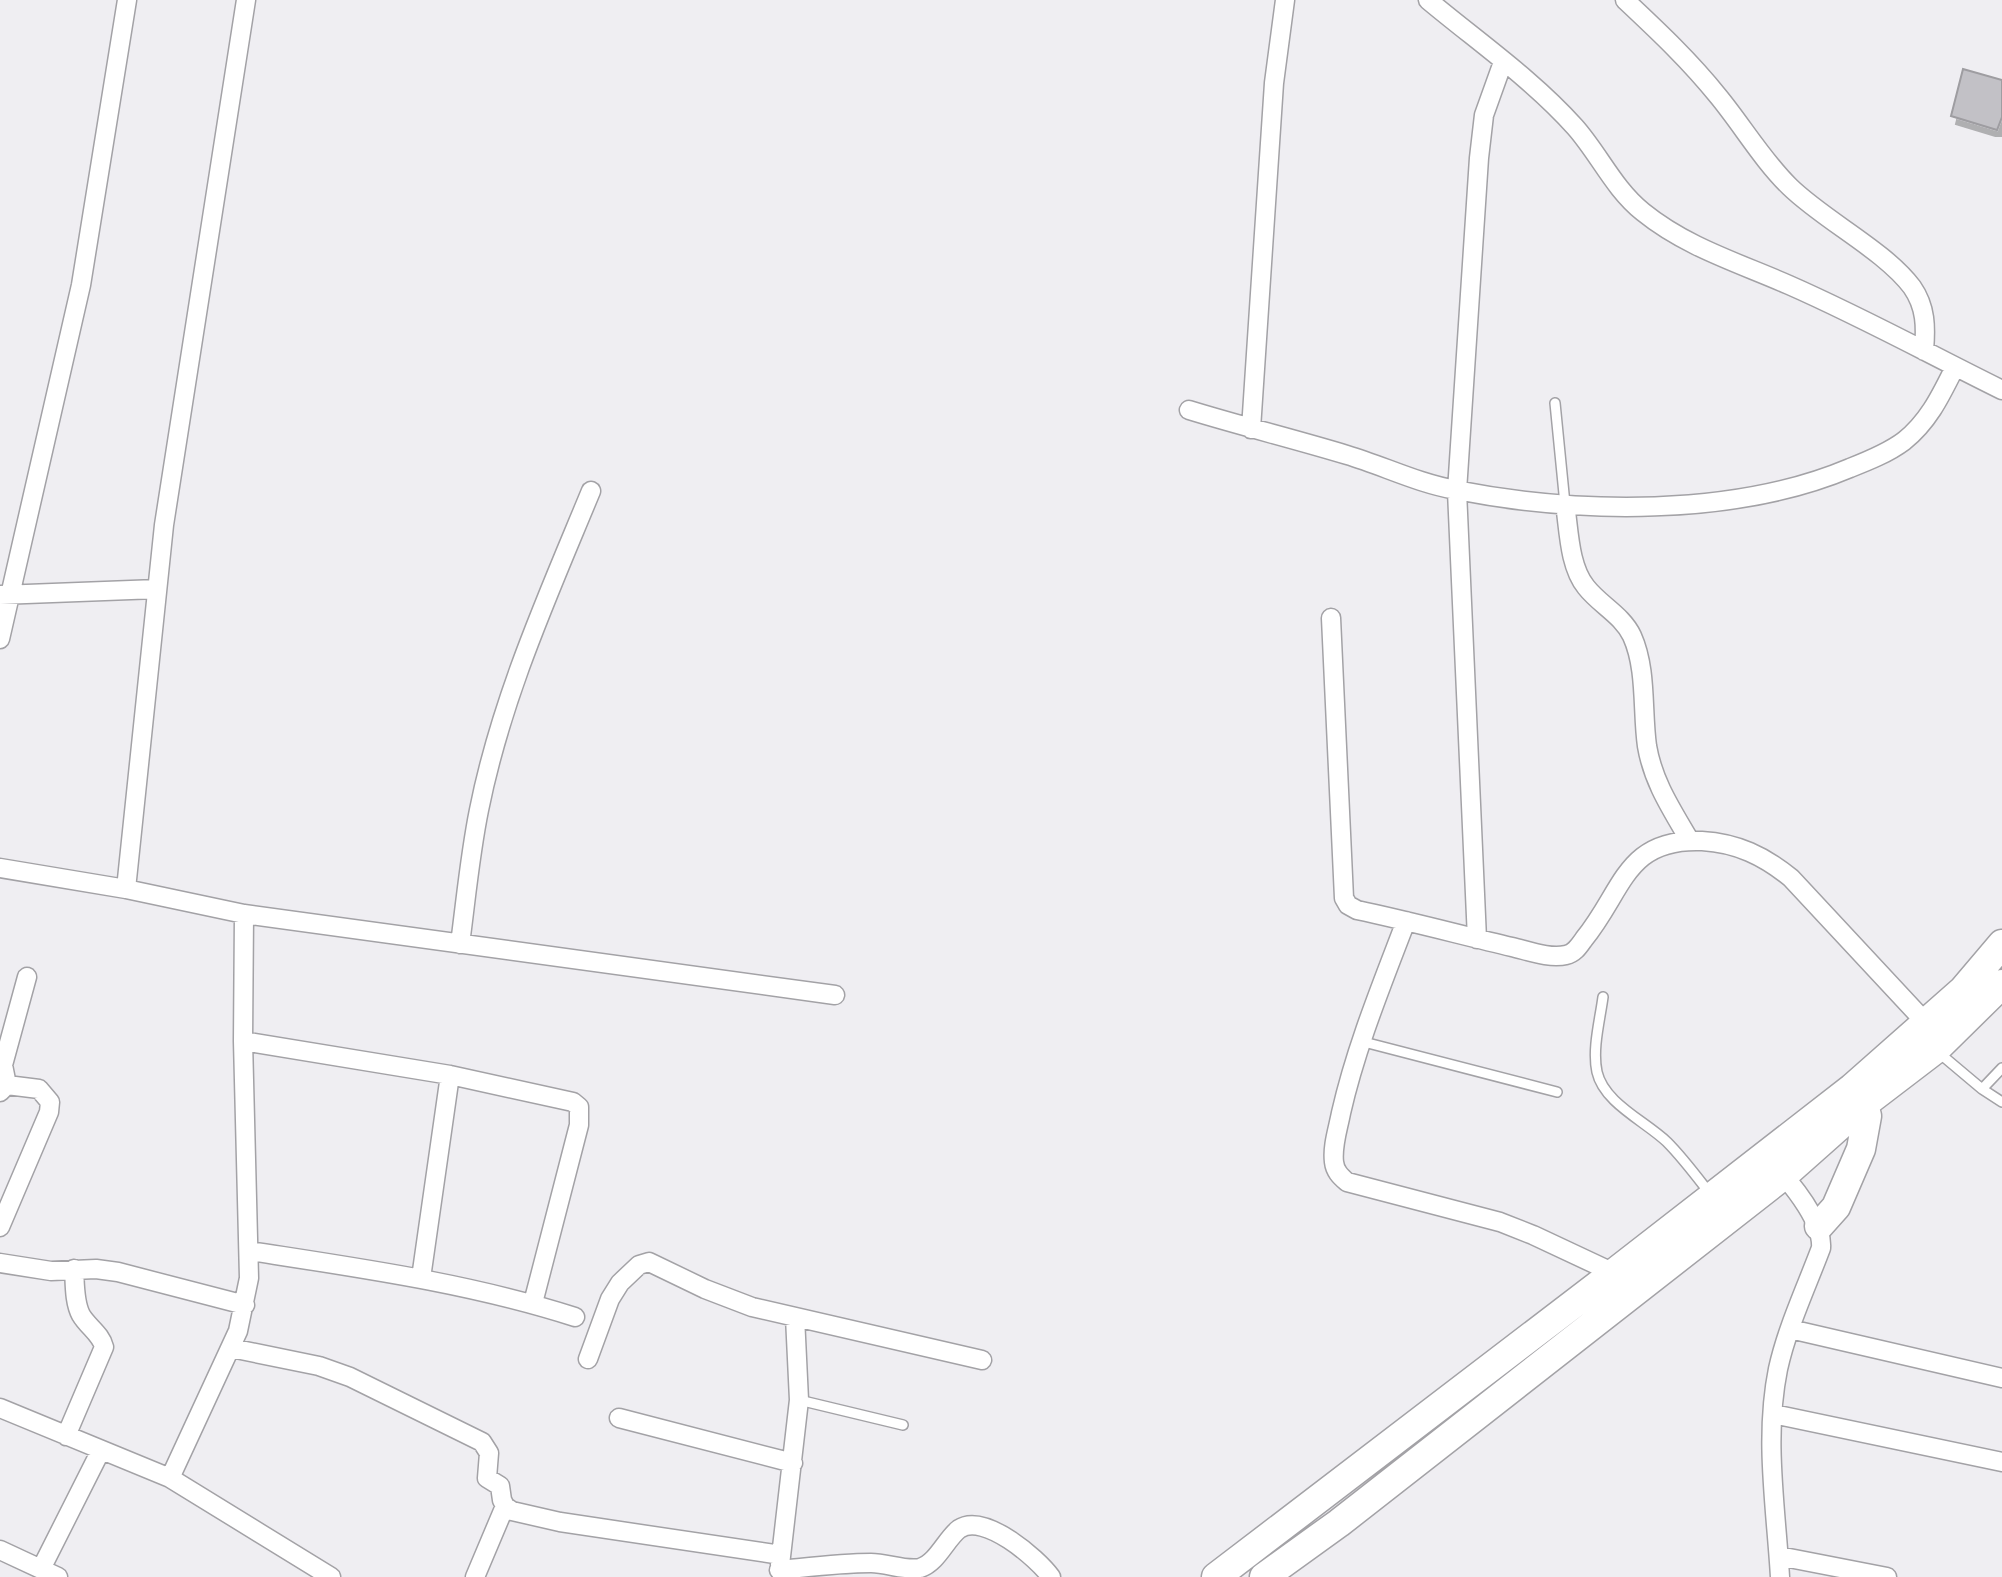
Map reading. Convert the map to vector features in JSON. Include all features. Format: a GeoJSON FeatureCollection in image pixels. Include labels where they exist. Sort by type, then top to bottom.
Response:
{"type":"FeatureCollection","features":[{"type":"Feature","properties":{"kind":"main road"},"geometry":{"type":"LineString","coordinates":[[1931,1036],[1963,990],[2002,944]]}},
{"type":"Feature","properties":{"kind":"main road"},"geometry":{"type":"LineString","coordinates":[[1264,1577],[1339,1523],[1931,1036],[1986,1003],[2002,984]]}},
{"type":"Feature","properties":{"kind":"main road"},"geometry":{"type":"LineString","coordinates":[[1819,1226],[1836,1207],[1861,1149],[1867,1116],[1858,1096]]}},
{"type":"Feature","properties":{"kind":"main road"},"geometry":{"type":"LineString","coordinates":[[1216,1577],[1712,1196],[1774,1165]]}},
{"type":"Feature","properties":{"kind":"street"},"geometry":{"type":"LineString","coordinates":[[0,639],[5,595],[81,285],[127,0]]}},
{"type":"Feature","properties":{"kind":"street"},"geometry":{"type":"LineString","coordinates":[[126,889],[173,460],[246,0]]}},
{"type":"Feature","properties":{"kind":"street"},"geometry":{"type":"LineString","coordinates":[[1251,429],[1274,83],[1285,0]]}},
{"type":"Feature","properties":{"kind":"street"},"geometry":{"type":"LineString","coordinates":[[1428,0],[1545,97],[1577,129],[1618,187],[1642,211],[1673,234],[1829,304],[2002,390]]}},
{"type":"Feature","properties":{"kind":"street"},"geometry":{"type":"LineString","coordinates":[[1625,0],[1699,74],[1787,184],[1898,271],[1922,306],[1926,323],[1924,351]]}},
{"type":"Feature","properties":{"kind":"street"},"geometry":{"type":"LineString","coordinates":[[1477,939],[1457,491],[1479,158],[1484,115],[1503,62]]}},
{"type":"Feature","properties":{"kind":"street"},"geometry":{"type":"LineString","coordinates":[[1189,410],[1348,455],[1409,478],[1457,491],[1565,504],[1671,505],[1755,496],[1822,480],[1868,461],[1902,442],[1926,420],[1955,367]]}},
{"type":"Feature","properties":{"kind":"street"},"geometry":{"type":"LineString","coordinates":[[460,944],[479,808],[501,725],[532,633],[591,491]]}},
{"type":"Feature","properties":{"kind":"street"},"geometry":{"type":"LineString","coordinates":[[1565,504],[1578,574],[1584,586],[1619,617],[1632,635],[1639,659],[1647,746],[1653,769],[1661,791],[1690,841]]}},
{"type":"Feature","properties":{"kind":"street"},"geometry":{"type":"LineString","coordinates":[[5,595],[157,589]]}},
{"type":"Feature","properties":{"kind":"street"},"geometry":{"type":"LineString","coordinates":[[1331,618],[1344,898],[1348,905],[1357,910],[1477,939],[1551,956],[1565,955],[1575,951],[1632,866],[1645,852],[1690,841],[1719,842],[1748,850],[1773,863],[1791,878],[1931,1036]]}},
{"type":"Feature","properties":{"kind":"street"},"geometry":{"type":"LineString","coordinates":[[0,868],[126,889],[244,914],[835,995]]}},
{"type":"Feature","properties":{"kind":"street"},"geometry":{"type":"LineString","coordinates":[[170,1478],[231,1348],[245,1305],[249,1278],[243,1041],[244,914]]}},
{"type":"Feature","properties":{"kind":"street"},"geometry":{"type":"LineString","coordinates":[[1406,921],[1360,1041],[1335,1146],[1334,1163],[1338,1175],[1347,1182],[1500,1222],[1614,1273]]}},
{"type":"Feature","properties":{"kind":"street"},"geometry":{"type":"LineString","coordinates":[[0,1227],[49,1112],[50,1102],[39,1089],[4,1088],[3,1065],[27,977]]}},
{"type":"Feature","properties":{"kind":"street"},"geometry":{"type":"LineString","coordinates":[[243,1041],[450,1075],[545,1094],[573,1102],[579,1107],[579,1125],[533,1303]]}},
{"type":"Feature","properties":{"kind":"street"},"geometry":{"type":"LineString","coordinates":[[421,1278],[450,1075]]}},
{"type":"Feature","properties":{"kind":"street"},"geometry":{"type":"LineString","coordinates":[[1774,1165],[1819,1226],[1821,1248],[1778,1370],[1773,1414],[1772,1472],[1780,1577]]}},
{"type":"Feature","properties":{"kind":"street"},"geometry":{"type":"LineString","coordinates":[[250,1251],[421,1278],[533,1303],[575,1317]]}},
{"type":"Feature","properties":{"kind":"street"},"geometry":{"type":"LineString","coordinates":[[588,1359],[610,1299],[620,1283],[639,1265],[649,1262],[730,1299],[982,1360]]}},
{"type":"Feature","properties":{"kind":"street"},"geometry":{"type":"LineString","coordinates":[[0,1263],[51,1271],[118,1272],[245,1305]]}},
{"type":"Feature","properties":{"kind":"street"},"geometry":{"type":"LineString","coordinates":[[66,1436],[104,1347],[103,1341],[78,1308],[74,1269]]}},
{"type":"Feature","properties":{"kind":"street"},"geometry":{"type":"LineString","coordinates":[[780,1567],[799,1400],[795,1317]]}},
{"type":"Feature","properties":{"kind":"street"},"geometry":{"type":"LineString","coordinates":[[1790,1329],[2002,1378]]}},
{"type":"Feature","properties":{"kind":"street"},"geometry":{"type":"LineString","coordinates":[[231,1348],[319,1366],[350,1377],[482,1442],[489,1453],[487,1478],[500,1486],[505,1506],[475,1577]]}},
{"type":"Feature","properties":{"kind":"street"},"geometry":{"type":"LineString","coordinates":[[0,1408],[170,1478],[331,1577]]}},
{"type":"Feature","properties":{"kind":"street"},"geometry":{"type":"LineString","coordinates":[[1773,1414],[2002,1462]]}},
{"type":"Feature","properties":{"kind":"street"},"geometry":{"type":"LineString","coordinates":[[619,1418],[793,1463]]}},
{"type":"Feature","properties":{"kind":"street"},"geometry":{"type":"LineString","coordinates":[[0,1550],[49,1573],[101,1450]]}},
{"type":"Feature","properties":{"kind":"street"},"geometry":{"type":"LineString","coordinates":[[505,1506],[512,1511],[560,1522],[780,1567],[872,1563],[919,1568],[927,1564],[957,1531],[974,1525],[983,1526],[1027,1551],[1051,1577]]}},
{"type":"Feature","properties":{"kind":"street"},"geometry":{"type":"LineString","coordinates":[[1779,1556],[1887,1577]]}},
{"type":"Feature","properties":{"kind":"lane"},"geometry":{"type":"LineString","coordinates":[[1555,403],[1565,504]]}},
{"type":"Feature","properties":{"kind":"lane"},"geometry":{"type":"LineString","coordinates":[[1603,997],[1596,1062],[1598,1076],[1605,1089],[1680,1156],[1712,1196]]}},
{"type":"Feature","properties":{"kind":"lane"},"geometry":{"type":"LineString","coordinates":[[1931,1036],[1982,1089],[2002,1102]]}},
{"type":"Feature","properties":{"kind":"lane"},"geometry":{"type":"LineString","coordinates":[[1360,1041],[1557,1092]]}},
{"type":"Feature","properties":{"kind":"lane"},"geometry":{"type":"LineString","coordinates":[[1982,1089],[2002,1068]]}},
{"type":"Feature","properties":{"kind":"lane"},"geometry":{"type":"LineString","coordinates":[[799,1400],[903,1425]]}},
{"type":"Feature","properties":{"kind":"building"},"geometry":{"type":"Polygon","coordinates":[[[1963,69],[2002,80],[2002,117],[1997,130],[1951,116],[1963,69]]]}}]}
